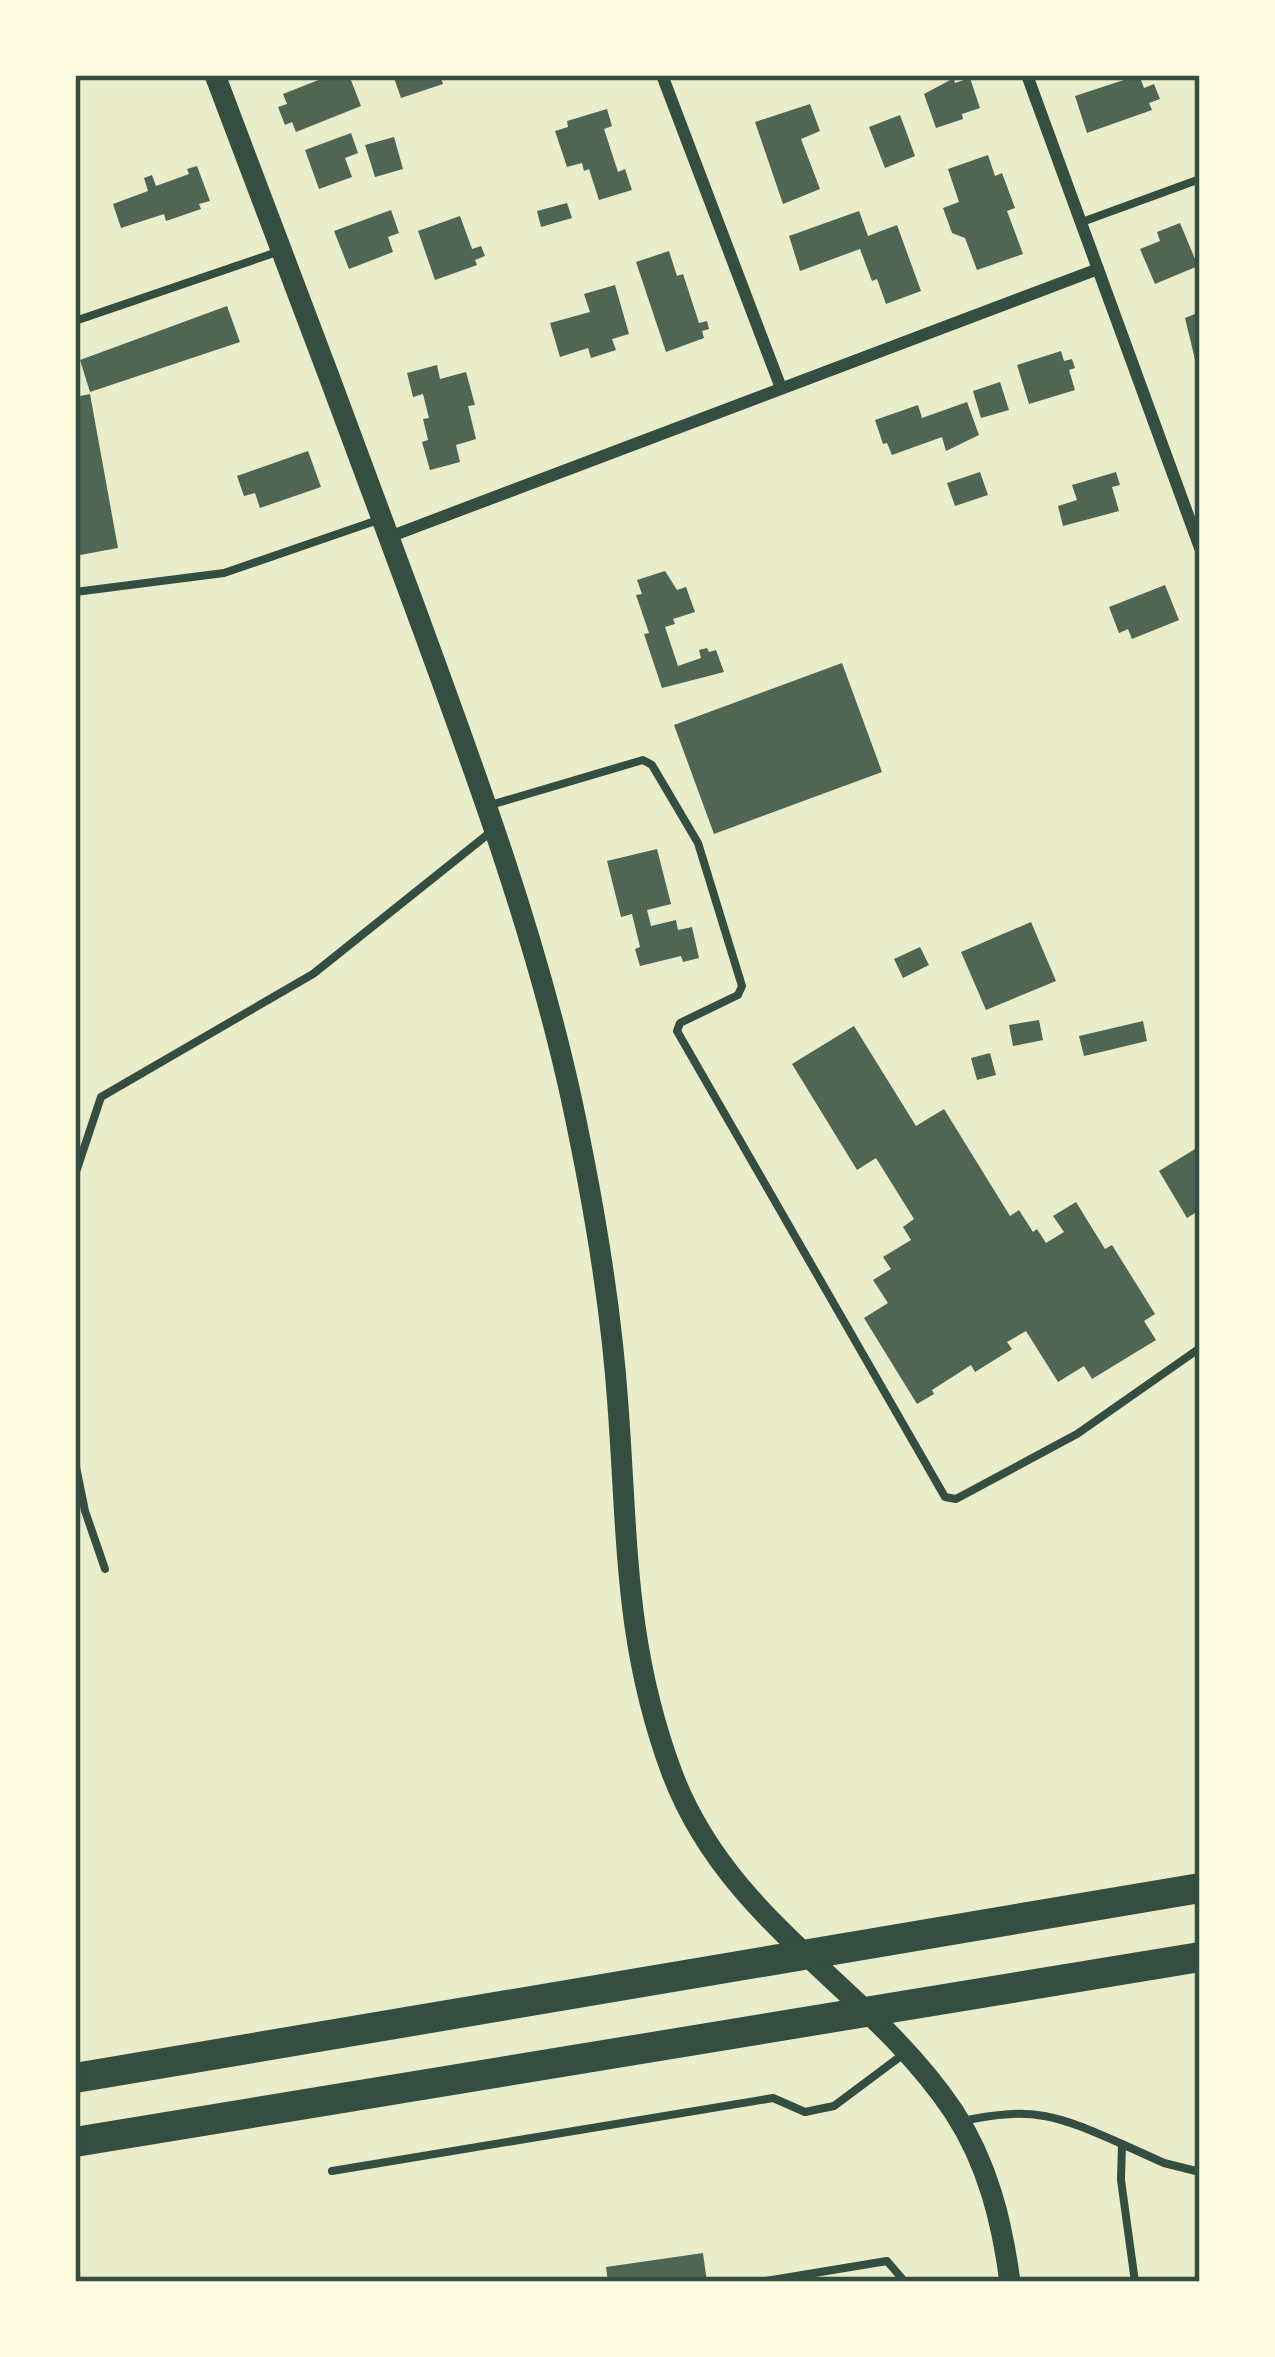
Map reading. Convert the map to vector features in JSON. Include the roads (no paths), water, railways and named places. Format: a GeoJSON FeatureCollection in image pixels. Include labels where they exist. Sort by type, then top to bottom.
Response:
{"type":"FeatureCollection","features":[{"type":"Feature","properties":{"kind":"highway"},"geometry":{"type":"LineString","coordinates":[[75,2078],[1200,1888]]}},
{"type":"Feature","properties":{"kind":"highway"},"geometry":{"type":"LineString","coordinates":[[75,2142],[1200,1957]]}},
{"type":"Feature","properties":{"kind":"street"},"geometry":{"type":"LineString","coordinates":[[215,75],[494,830],[555,1029],[585,1166],[616,1384],[629,1602],[656,1725],[686,1806],[748,1900],[906,2053],[960,2122],[986,2175],[1010,2282]]}},
{"type":"Feature","properties":{"kind":"street"},"geometry":{"type":"LineString","coordinates":[[662,75],[781,388]]}},
{"type":"Feature","properties":{"kind":"street"},"geometry":{"type":"LineString","coordinates":[[1027,75],[1200,548]]}},
{"type":"Feature","properties":{"kind":"street"},"geometry":{"type":"LineString","coordinates":[[385,528],[781,388],[1098,269]]}},
{"type":"Feature","properties":{"kind":"lane"},"geometry":{"type":"LineString","coordinates":[[1081,223],[1200,178]]}},
{"type":"Feature","properties":{"kind":"lane"},"geometry":{"type":"LineString","coordinates":[[75,322],[282,250]]}},
{"type":"Feature","properties":{"kind":"lane"},"geometry":{"type":"LineString","coordinates":[[75,592],[224,573],[385,528]]}},
{"type":"Feature","properties":{"kind":"lane"},"geometry":{"type":"LineString","coordinates":[[485,807],[643,760],[652,764],[698,843],[742,986],[738,995],[680,1023],[677,1030],[945,1497],[956,1499],[1077,1433],[1200,1348]]}},
{"type":"Feature","properties":{"kind":"lane"},"geometry":{"type":"LineString","coordinates":[[75,1175],[100,1097],[313,974],[494,830]]}},
{"type":"Feature","properties":{"kind":"lane"},"geometry":{"type":"LineString","coordinates":[[75,1462],[105,1569]]}},
{"type":"Feature","properties":{"kind":"lane"},"geometry":{"type":"LineString","coordinates":[[332,2171],[773,2098],[805,2112],[834,2106],[906,2053]]}},
{"type":"Feature","properties":{"kind":"lane"},"geometry":{"type":"LineString","coordinates":[[960,2122],[1028,2111],[1200,2172]]}},
{"type":"Feature","properties":{"kind":"lane"},"geometry":{"type":"LineString","coordinates":[[1122,2144],[1121,2180],[1135,2282]]}},
{"type":"Feature","properties":{"kind":"lane"},"geometry":{"type":"LineString","coordinates":[[760,2282],[887,2261],[905,2282]]}}]}
